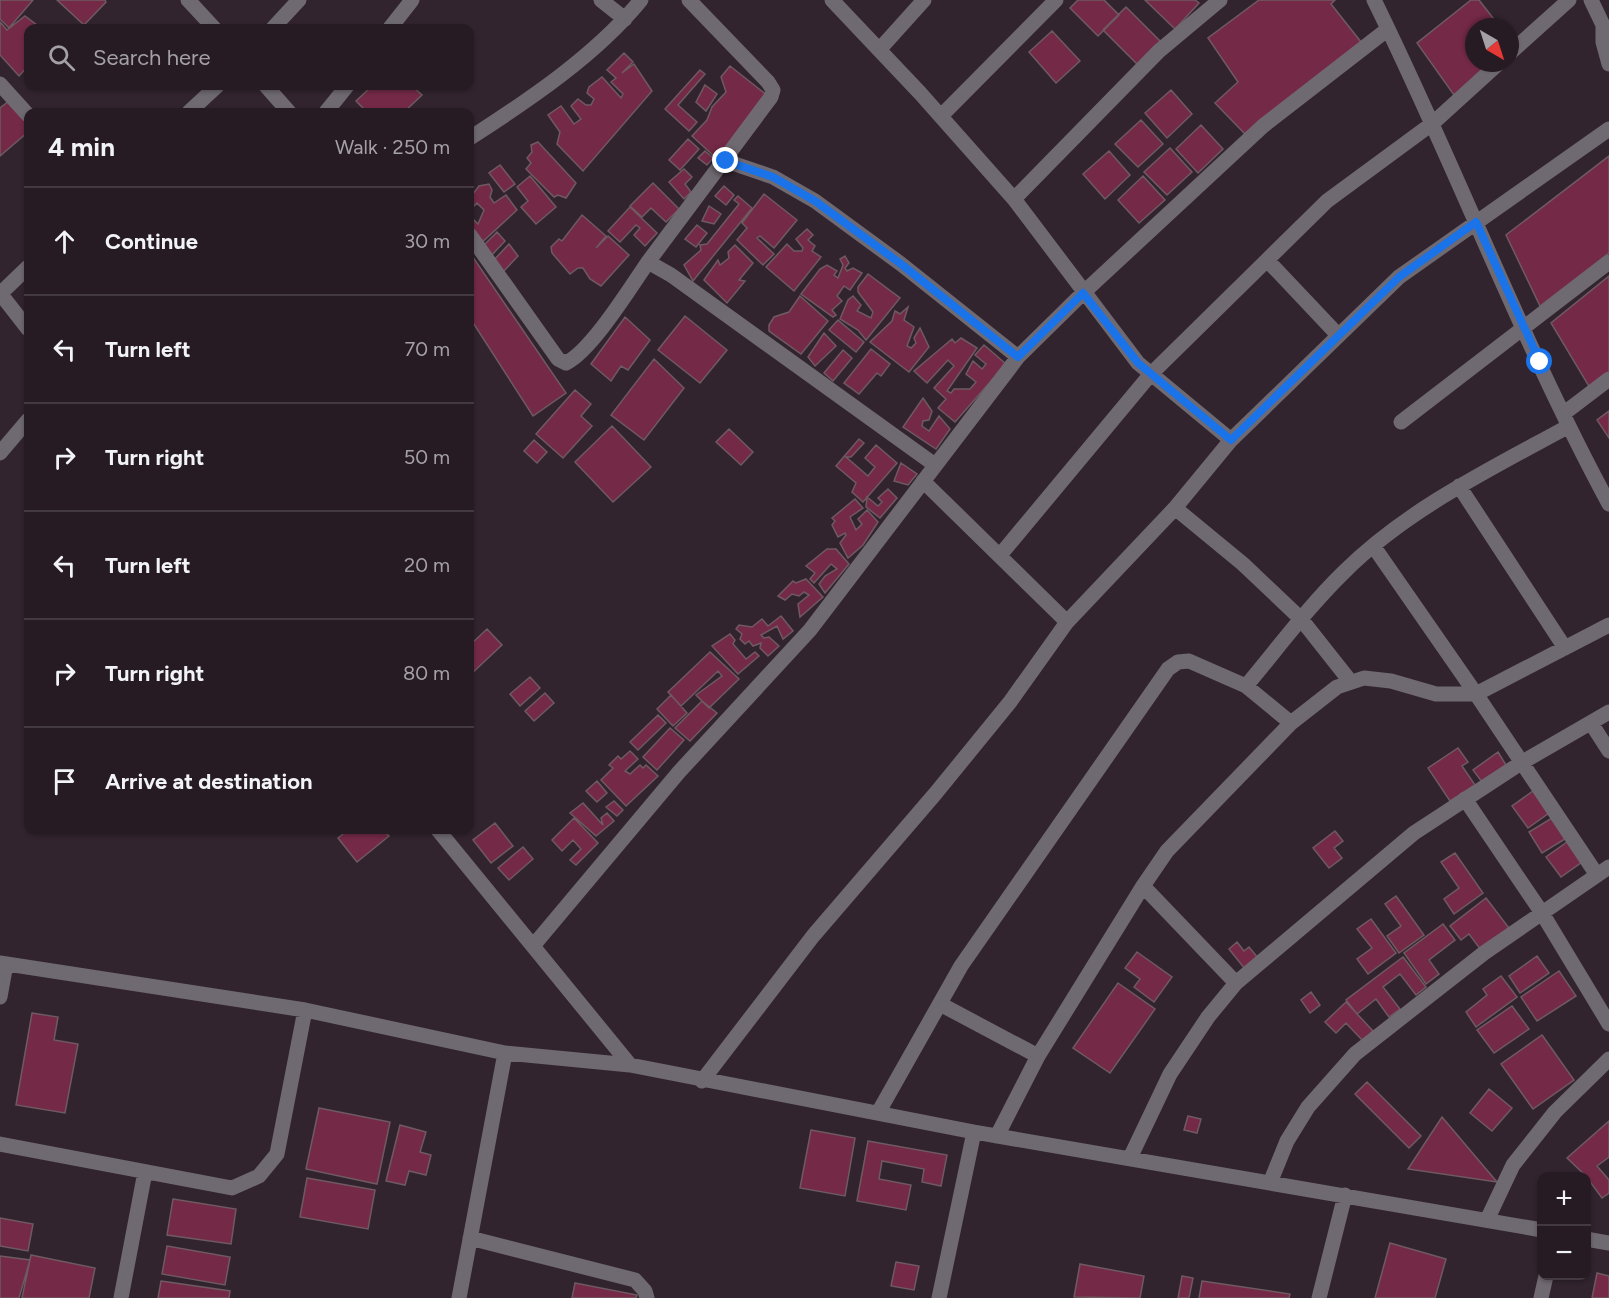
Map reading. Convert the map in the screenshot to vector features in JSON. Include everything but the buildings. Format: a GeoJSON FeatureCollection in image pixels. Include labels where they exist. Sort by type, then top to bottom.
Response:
{"type":"FeatureCollection","features":[{"type":"Feature","properties":{"kind":"street"},"geometry":{"type":"LineString","coordinates":[[188,0],[210,24]]}},
{"type":"Feature","properties":{"kind":"street"},"geometry":{"type":"LineString","coordinates":[[277,24],[299,0]]}},
{"type":"Feature","properties":{"kind":"street"},"geometry":{"type":"LineString","coordinates":[[393,24],[412,0]]}},
{"type":"Feature","properties":{"kind":"street"},"geometry":{"type":"LineString","coordinates":[[601,0],[625,19]]}},
{"type":"Feature","properties":{"kind":"street"},"geometry":{"type":"LineString","coordinates":[[474,135],[593,49],[625,19],[641,0]]}},
{"type":"Feature","properties":{"kind":"street"},"geometry":{"type":"LineString","coordinates":[[474,241],[558,359],[566,363],[573,359],[592,338],[771,98],[772,90],[768,82],[689,0]]}},
{"type":"Feature","properties":{"kind":"street"},"geometry":{"type":"LineString","coordinates":[[832,0],[941,116],[1014,199],[1083,293],[1150,375],[1231,440]]}},
{"type":"Feature","properties":{"kind":"street"},"geometry":{"type":"LineString","coordinates":[[879,50],[924,0]]}},
{"type":"Feature","properties":{"kind":"street"},"geometry":{"type":"LineString","coordinates":[[941,116],[1056,0]]}},
{"type":"Feature","properties":{"kind":"street"},"geometry":{"type":"LineString","coordinates":[[1014,199],[1159,51],[1221,0]]}},
{"type":"Feature","properties":{"kind":"street"},"geometry":{"type":"LineString","coordinates":[[1374,0],[1433,123],[1523,330],[1608,500]]}},
{"type":"Feature","properties":{"kind":"street"},"geometry":{"type":"LineString","coordinates":[[1519,45],[1569,0]]}},
{"type":"Feature","properties":{"kind":"street"},"geometry":{"type":"LineString","coordinates":[[1591,0],[1603,25],[1603,42],[1609,64]]}},
{"type":"Feature","properties":{"kind":"street"},"geometry":{"type":"LineString","coordinates":[[533,946],[679,772],[810,630],[1018,357],[1083,293],[1263,126],[1388,29]]}},
{"type":"Feature","properties":{"kind":"street"},"geometry":{"type":"LineString","coordinates":[[1001,554],[1150,375],[1327,201],[1433,123],[1489,72]]}},
{"type":"Feature","properties":{"kind":"street"},"geometry":{"type":"LineString","coordinates":[[0,84],[24,111]]}},
{"type":"Feature","properties":{"kind":"street"},"geometry":{"type":"LineString","coordinates":[[193,108],[213,90]]}},
{"type":"Feature","properties":{"kind":"street"},"geometry":{"type":"LineString","coordinates":[[270,90],[285,108]]}},
{"type":"Feature","properties":{"kind":"street"},"geometry":{"type":"LineString","coordinates":[[329,108],[343,90]]}},
{"type":"Feature","properties":{"kind":"street"},"geometry":{"type":"LineString","coordinates":[[702,1081],[813,936],[935,794],[1010,702],[1067,622],[1175,508],[1231,440],[1337,334],[1399,277],[1609,129]]}},
{"type":"Feature","properties":{"kind":"street"},"geometry":{"type":"LineString","coordinates":[[726,161],[773,177],[815,201],[901,264],[1018,357]]}},
{"type":"Feature","properties":{"kind":"street"},"geometry":{"type":"LineString","coordinates":[[1267,260],[1337,334]]}},
{"type":"Feature","properties":{"kind":"street"},"geometry":{"type":"LineString","coordinates":[[648,262],[670,275],[935,465]]}},
{"type":"Feature","properties":{"kind":"street"},"geometry":{"type":"LineString","coordinates":[[1401,422],[1609,262]]}},
{"type":"Feature","properties":{"kind":"street"},"geometry":{"type":"LineString","coordinates":[[24,271],[0,294],[24,324]]}},
{"type":"Feature","properties":{"kind":"street"},"geometry":{"type":"LineString","coordinates":[[1246,686],[1344,571],[1401,524],[1566,420],[1609,380]]}},
{"type":"Feature","properties":{"kind":"street"},"geometry":{"type":"LineString","coordinates":[[0,453],[24,425]]}},
{"type":"Feature","properties":{"kind":"street"},"geometry":{"type":"LineString","coordinates":[[923,481],[1001,554],[1067,622]]}},
{"type":"Feature","properties":{"kind":"street"},"geometry":{"type":"LineString","coordinates":[[1459,486],[1565,648]]}},
{"type":"Feature","properties":{"kind":"street"},"geometry":{"type":"LineString","coordinates":[[1175,508],[1242,564],[1301,619],[1350,681]]}},
{"type":"Feature","properties":{"kind":"street"},"geometry":{"type":"LineString","coordinates":[[1270,1183],[1292,1132],[1308,1107],[1354,1053],[1484,953],[1603,871],[1521,763],[1374,547]]}},
{"type":"Feature","properties":{"kind":"street"},"geometry":{"type":"LineString","coordinates":[[997,1136],[1038,1056],[1167,851],[1291,723],[1337,687],[1364,678],[1391,681],[1436,694],[1476,694],[1609,625]]}},
{"type":"Feature","properties":{"kind":"street"},"geometry":{"type":"LineString","coordinates":[[878,1113],[962,966],[1168,669],[1178,662],[1189,661],[1246,686],[1291,723]]}},
{"type":"Feature","properties":{"kind":"street"},"geometry":{"type":"LineString","coordinates":[[1130,1158],[1170,1074],[1208,1017],[1236,983],[1414,833],[1521,763],[1609,712]]}},
{"type":"Feature","properties":{"kind":"street"},"geometry":{"type":"LineString","coordinates":[[1591,723],[1609,751]]}},
{"type":"Feature","properties":{"kind":"street"},"geometry":{"type":"LineString","coordinates":[[1465,799],[1542,913],[1609,1024]]}},
{"type":"Feature","properties":{"kind":"street"},"geometry":{"type":"LineString","coordinates":[[441,834],[630,1065]]}},
{"type":"Feature","properties":{"kind":"street"},"geometry":{"type":"LineString","coordinates":[[1143,886],[1236,983]]}},
{"type":"Feature","properties":{"kind":"street"},"geometry":{"type":"LineString","coordinates":[[0,997],[3,964],[305,1010],[505,1053],[630,1065],[702,1081],[974,1132],[1537,1229]]}},
{"type":"Feature","properties":{"kind":"street"},"geometry":{"type":"LineString","coordinates":[[940,1004],[1038,1056]]}},
{"type":"Feature","properties":{"kind":"street"},"geometry":{"type":"LineString","coordinates":[[0,1144],[232,1188],[259,1176],[277,1154],[305,1010]]}},
{"type":"Feature","properties":{"kind":"street"},"geometry":{"type":"LineString","coordinates":[[459,1298],[505,1053]]}},
{"type":"Feature","properties":{"kind":"street"},"geometry":{"type":"LineString","coordinates":[[1487,1220],[1513,1166],[1555,1112],[1609,1059]]}},
{"type":"Feature","properties":{"kind":"street"},"geometry":{"type":"LineString","coordinates":[[939,1298],[974,1132]]}},
{"type":"Feature","properties":{"kind":"street"},"geometry":{"type":"LineString","coordinates":[[121,1298],[145,1172]]}},
{"type":"Feature","properties":{"kind":"street"},"geometry":{"type":"LineString","coordinates":[[1319,1298],[1345,1196]]}},
{"type":"Feature","properties":{"kind":"street"},"geometry":{"type":"LineString","coordinates":[[470,1238],[635,1280],[645,1291],[647,1298]]}},
{"type":"Feature","properties":{"kind":"street"},"geometry":{"type":"LineString","coordinates":[[1591,1240],[1609,1243]]}},
{"type":"Feature","properties":{"kind":"street"},"geometry":{"type":"LineString","coordinates":[[1541,1298],[1545,1280]]}},
{"type":"Feature","properties":{"kind":"route"},"geometry":{"type":"LineString","coordinates":[[726,161],[773,177],[815,201],[901,264],[1018,357],[1083,293],[1150,375],[1231,440],[1337,334],[1399,277],[1476,222],[1523,330],[1540,362]]}}]}
